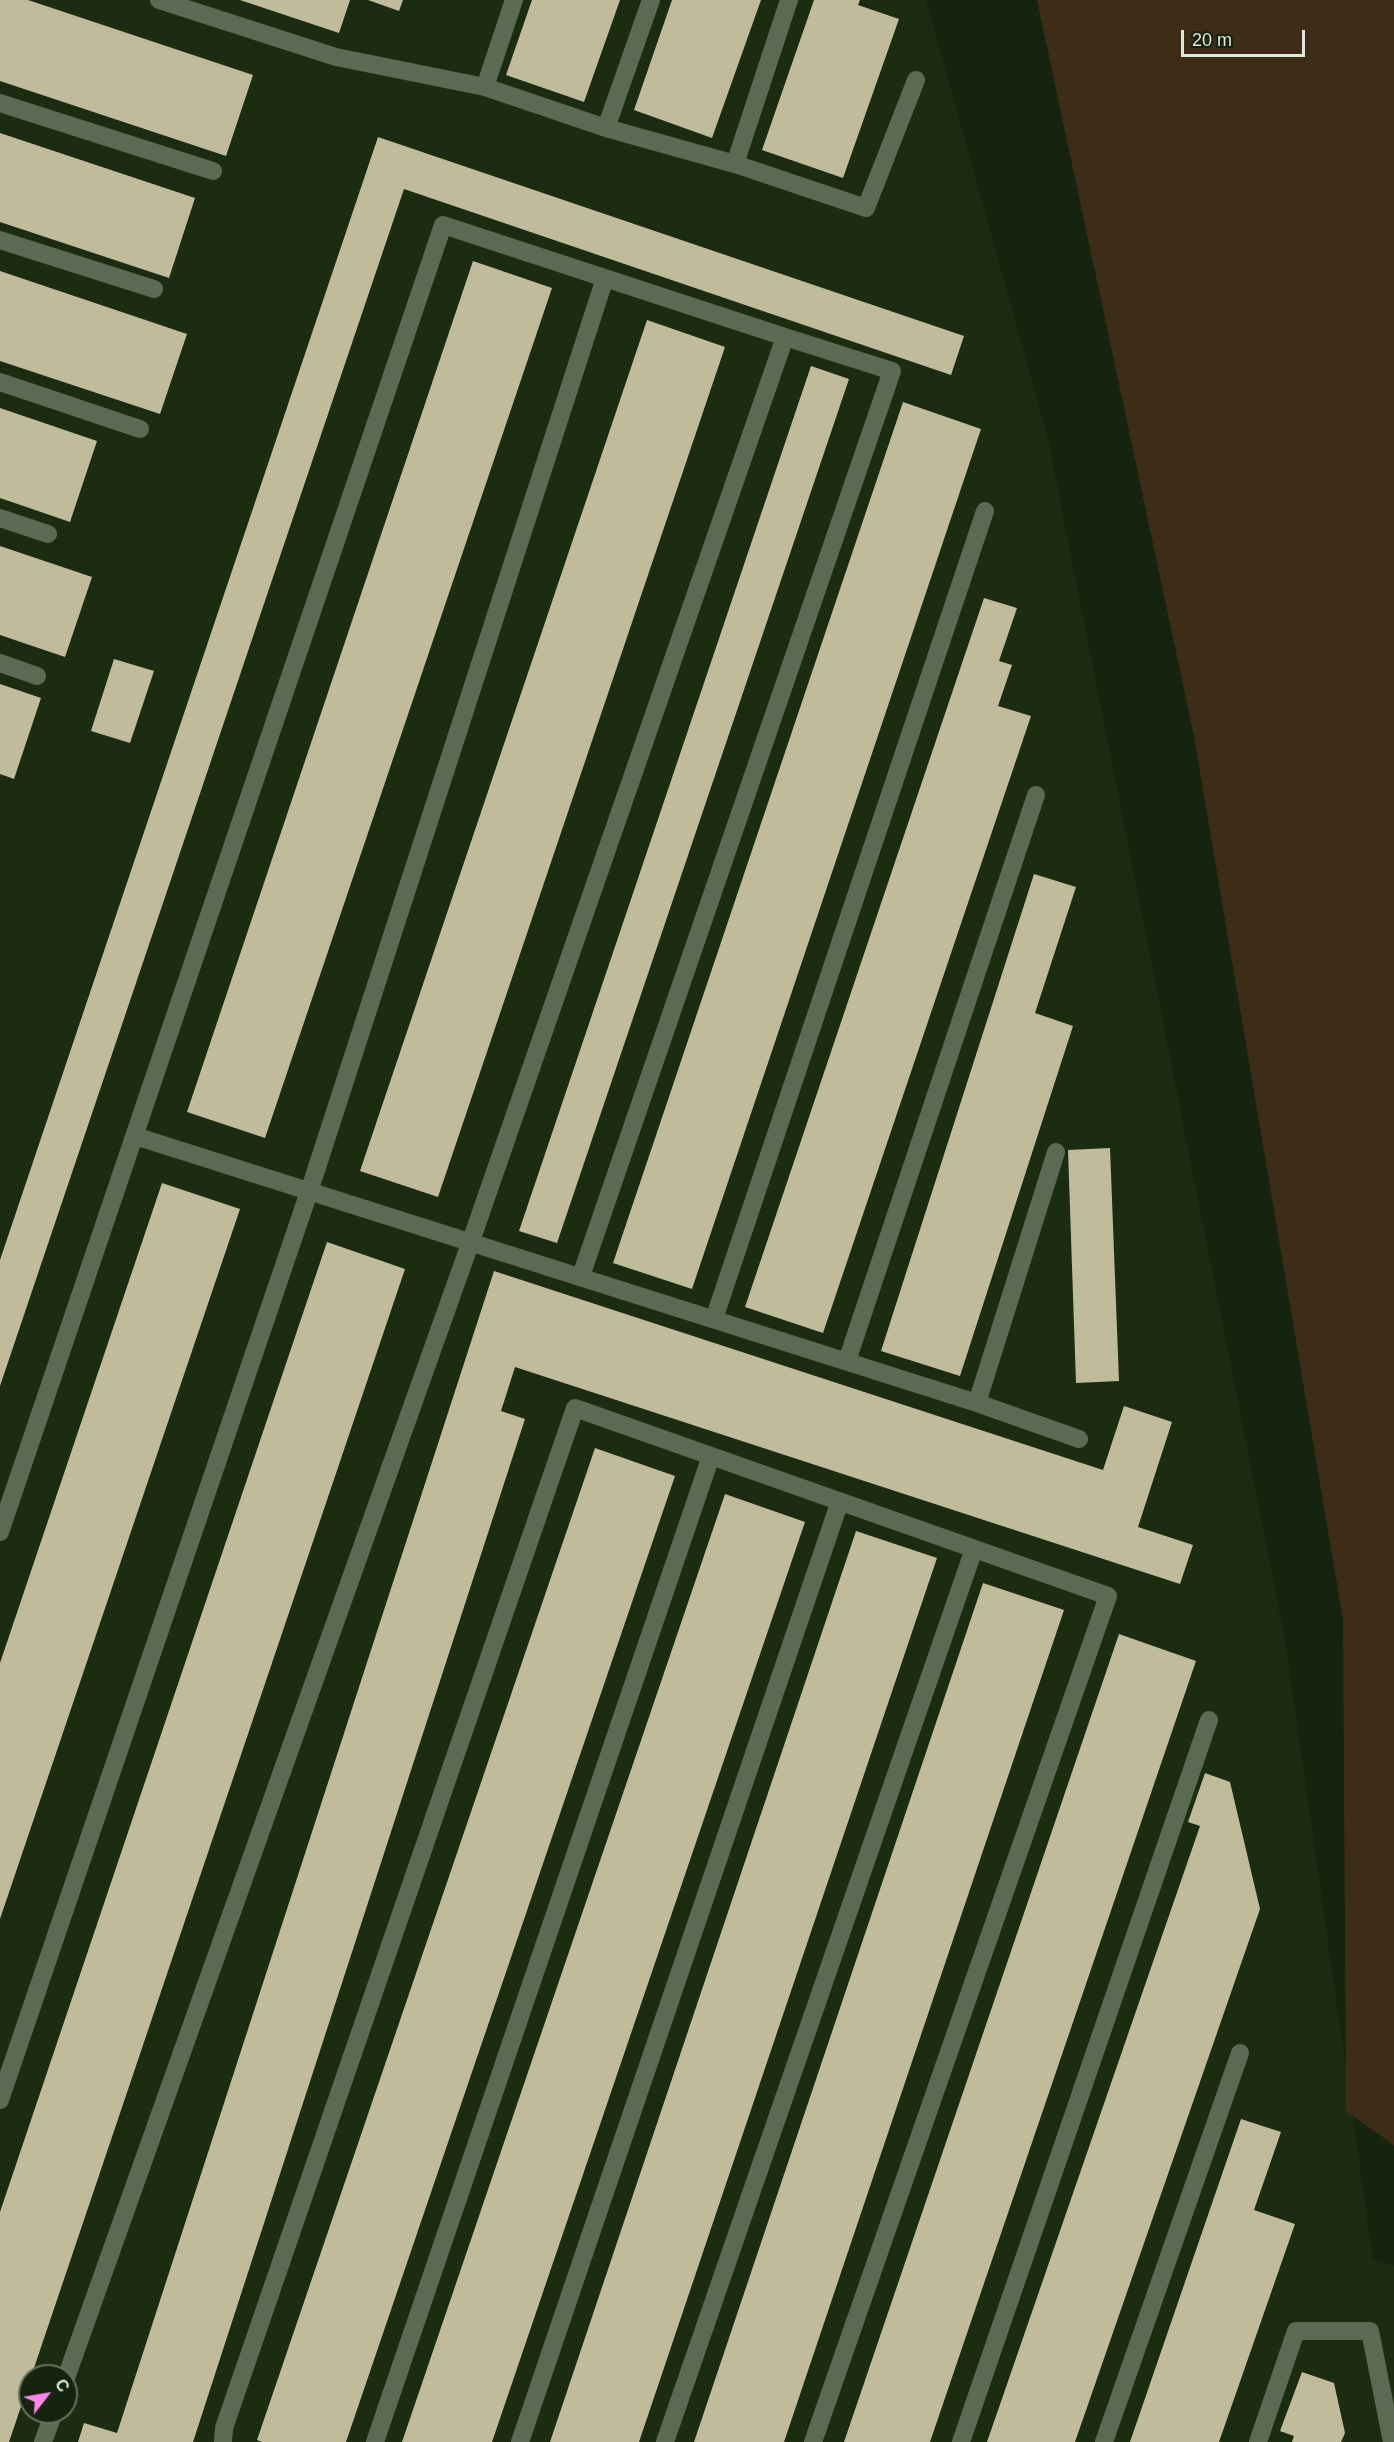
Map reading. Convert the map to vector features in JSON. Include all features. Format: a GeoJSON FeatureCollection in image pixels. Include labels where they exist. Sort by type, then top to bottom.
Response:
{"type":"FeatureCollection","features":[{"type":"Feature","properties":{"kind":"lane"},"geometry":{"type":"LineString","coordinates":[[159,0],[336,57],[485,87],[606,128],[735,164],[866,208],[916,80]]}},
{"type":"Feature","properties":{"kind":"lane"},"geometry":{"type":"LineString","coordinates":[[485,87],[514,0]]}},
{"type":"Feature","properties":{"kind":"lane"},"geometry":{"type":"LineString","coordinates":[[606,128],[651,0]]}},
{"type":"Feature","properties":{"kind":"lane"},"geometry":{"type":"LineString","coordinates":[[735,164],[789,0]]}},
{"type":"Feature","properties":{"kind":"lane"},"geometry":{"type":"LineString","coordinates":[[0,103],[213,171]]}},
{"type":"Feature","properties":{"kind":"lane"},"geometry":{"type":"LineString","coordinates":[[0,1532],[443,225],[892,371],[581,1276]]}},
{"type":"Feature","properties":{"kind":"lane"},"geometry":{"type":"LineString","coordinates":[[0,240],[154,289]]}},
{"type":"Feature","properties":{"kind":"lane"},"geometry":{"type":"LineString","coordinates":[[0,2100],[309,1192],[605,278]]}},
{"type":"Feature","properties":{"kind":"lane"},"geometry":{"type":"LineString","coordinates":[[71,2364],[471,1241],[784,337]]}},
{"type":"Feature","properties":{"kind":"lane"},"geometry":{"type":"LineString","coordinates":[[0,382],[140,429]]}},
{"type":"Feature","properties":{"kind":"lane"},"geometry":{"type":"LineString","coordinates":[[714,1319],[985,511]]}},
{"type":"Feature","properties":{"kind":"lane"},"geometry":{"type":"LineString","coordinates":[[0,518],[48,534]]}},
{"type":"Feature","properties":{"kind":"lane"},"geometry":{"type":"LineString","coordinates":[[0,663],[37,676]]}},
{"type":"Feature","properties":{"kind":"lane"},"geometry":{"type":"LineString","coordinates":[[846,1361],[1036,795]]}},
{"type":"Feature","properties":{"kind":"lane"},"geometry":{"type":"LineString","coordinates":[[135,1136],[846,1361],[1079,1439]]}},
{"type":"Feature","properties":{"kind":"lane"},"geometry":{"type":"LineString","coordinates":[[978,1404],[1056,1152]]}},
{"type":"Feature","properties":{"kind":"lane"},"geometry":{"type":"LineString","coordinates":[[223,2442],[224,2428],[575,1408],[1108,1596],[813,2442]]}},
{"type":"Feature","properties":{"kind":"lane"},"geometry":{"type":"LineString","coordinates":[[375,2442],[711,1456]]}},
{"type":"Feature","properties":{"kind":"lane"},"geometry":{"type":"LineString","coordinates":[[520,2442],[840,1501]]}},
{"type":"Feature","properties":{"kind":"lane"},"geometry":{"type":"LineString","coordinates":[[665,2442],[974,1549]]}},
{"type":"Feature","properties":{"kind":"lane"},"geometry":{"type":"LineString","coordinates":[[961,2442],[1209,1720]]}},
{"type":"Feature","properties":{"kind":"lane"},"geometry":{"type":"LineString","coordinates":[[1104,2442],[1240,2053]]}},
{"type":"Feature","properties":{"kind":"lane"},"geometry":{"type":"LineString","coordinates":[[1258,2442],[1296,2331],[1370,2331],[1392,2442]]}},
{"type":"Feature","properties":{"kind":"lane"},"geometry":{"type":"LineString","coordinates":[[43,2442],[50,2424]]}},
{"type":"Feature","properties":{"kind":"shaded area"},"geometry":{"type":"Polygon","coordinates":[[[0,0],[926,0],[1048,439],[1285,1640],[1373,2259],[1394,2265],[1394,2442],[0,2442],[0,0]]]}},
{"type":"Feature","properties":{"kind":"shaded area"},"geometry":{"type":"Polygon","coordinates":[[[1037,0],[1394,0],[1394,2145],[1346,2111],[1343,1620],[1194,736],[1037,0]]]}},
{"type":"Feature","properties":{"kind":"building"},"geometry":{"type":"Polygon","coordinates":[[[0,0],[28,0],[253,75],[226,156],[0,81],[0,0]]]}},
{"type":"Feature","properties":{"kind":"building"},"geometry":{"type":"Polygon","coordinates":[[[240,0],[350,0],[339,33],[240,0]]]}},
{"type":"Feature","properties":{"kind":"building"},"geometry":{"type":"Polygon","coordinates":[[[368,0],[403,0],[399,11],[368,0]]]}},
{"type":"Feature","properties":{"kind":"building"},"geometry":{"type":"Polygon","coordinates":[[[532,0],[620,0],[584,102],[506,75],[532,0]]]}},
{"type":"Feature","properties":{"kind":"building"},"geometry":{"type":"Polygon","coordinates":[[[672,0],[761,0],[712,138],[634,110],[672,0]]]}},
{"type":"Feature","properties":{"kind":"building"},"geometry":{"type":"Polygon","coordinates":[[[814,0],[860,0],[858,5],[899,19],[843,178],[762,150],[814,0]]]}},
{"type":"Feature","properties":{"kind":"building"},"geometry":{"type":"Polygon","coordinates":[[[0,133],[195,198],[169,278],[0,222],[0,133]]]}},
{"type":"Feature","properties":{"kind":"building"},"geometry":{"type":"Polygon","coordinates":[[[378,137],[964,336],[951,375],[404,189],[0,1386],[0,1260],[378,137]]]}},
{"type":"Feature","properties":{"kind":"building"},"geometry":{"type":"Polygon","coordinates":[[[473,261],[552,288],[265,1138],[187,1112],[473,261]]]}},
{"type":"Feature","properties":{"kind":"building"},"geometry":{"type":"Polygon","coordinates":[[[0,271],[187,334],[160,414],[0,361],[0,271]]]}},
{"type":"Feature","properties":{"kind":"building"},"geometry":{"type":"Polygon","coordinates":[[[647,320],[725,347],[438,1197],[360,1171],[647,320]]]}},
{"type":"Feature","properties":{"kind":"building"},"geometry":{"type":"Polygon","coordinates":[[[811,366],[849,379],[557,1243],[519,1231],[811,366]]]}},
{"type":"Feature","properties":{"kind":"building"},"geometry":{"type":"Polygon","coordinates":[[[903,402],[981,429],[692,1289],[613,1263],[903,402]]]}},
{"type":"Feature","properties":{"kind":"building"},"geometry":{"type":"Polygon","coordinates":[[[0,408],[97,441],[70,522],[0,498],[0,408]]]}},
{"type":"Feature","properties":{"kind":"building"},"geometry":{"type":"Polygon","coordinates":[[[0,546],[92,577],[65,657],[0,635],[0,546]]]}},
{"type":"Feature","properties":{"kind":"building"},"geometry":{"type":"Polygon","coordinates":[[[984,598],[1017,608],[999,661],[1012,665],[998,706],[1031,716],[823,1333],[745,1307],[984,598]]]}},
{"type":"Feature","properties":{"kind":"building"},"geometry":{"type":"Polygon","coordinates":[[[114,659],[154,671],[130,743],[91,731],[114,659]]]}},
{"type":"Feature","properties":{"kind":"building"},"geometry":{"type":"Polygon","coordinates":[[[0,684],[41,698],[14,779],[0,774],[0,684]]]}},
{"type":"Feature","properties":{"kind":"building"},"geometry":{"type":"Polygon","coordinates":[[[1034,874],[1076,887],[1035,1013],[1073,1026],[960,1376],[881,1351],[1034,874]]]}},
{"type":"Feature","properties":{"kind":"building"},"geometry":{"type":"Polygon","coordinates":[[[1110,1148],[1119,1381],[1076,1383],[1068,1150],[1110,1148]]]}},
{"type":"Feature","properties":{"kind":"building"},"geometry":{"type":"Polygon","coordinates":[[[162,1183],[240,1209],[0,1919],[0,1663],[162,1183]]]}},
{"type":"Feature","properties":{"kind":"building"},"geometry":{"type":"Polygon","coordinates":[[[327,1242],[405,1269],[35,2364],[18,2364],[18,2415],[9,2442],[0,2442],[0,2212],[327,1242]]]}},
{"type":"Feature","properties":{"kind":"building"},"geometry":{"type":"Polygon","coordinates":[[[494,1271],[1103,1470],[1124,1406],[1172,1422],[1138,1527],[1193,1545],[1180,1584],[515,1367],[501,1411],[525,1419],[193,2442],[78,2442],[84,2423],[117,2433],[494,1271]]]}},
{"type":"Feature","properties":{"kind":"building"},"geometry":{"type":"Polygon","coordinates":[[[595,1448],[675,1476],[346,2442],[262,2442],[257,2440],[595,1448]]]}},
{"type":"Feature","properties":{"kind":"building"},"geometry":{"type":"Polygon","coordinates":[[[725,1494],[805,1522],[492,2442],[402,2442],[725,1494]]]}},
{"type":"Feature","properties":{"kind":"building"},"geometry":{"type":"Polygon","coordinates":[[[856,1531],[937,1558],[639,2442],[550,2442],[856,1531]]]}},
{"type":"Feature","properties":{"kind":"building"},"geometry":{"type":"Polygon","coordinates":[[[983,1583],[1064,1610],[784,2442],[694,2442],[983,1583]]]}},
{"type":"Feature","properties":{"kind":"building"},"geometry":{"type":"Polygon","coordinates":[[[1119,1634],[1196,1661],[930,2442],[844,2442],[1119,1634]]]}},
{"type":"Feature","properties":{"kind":"building"},"geometry":{"type":"Polygon","coordinates":[[[1205,1773],[1230,1782],[1260,1909],[1075,2442],[987,2442],[1200,1826],[1188,1822],[1205,1773]]]}},
{"type":"Feature","properties":{"kind":"building"},"geometry":{"type":"Polygon","coordinates":[[[1241,2119],[1281,2132],[1254,2210],[1295,2224],[1219,2442],[1130,2442],[1241,2119]]]}},
{"type":"Feature","properties":{"kind":"building"},"geometry":{"type":"Polygon","coordinates":[[[1302,2372],[1334,2383],[1345,2433],[1341,2442],[1292,2442],[1294,2436],[1280,2431],[1302,2372]]]}}]}
